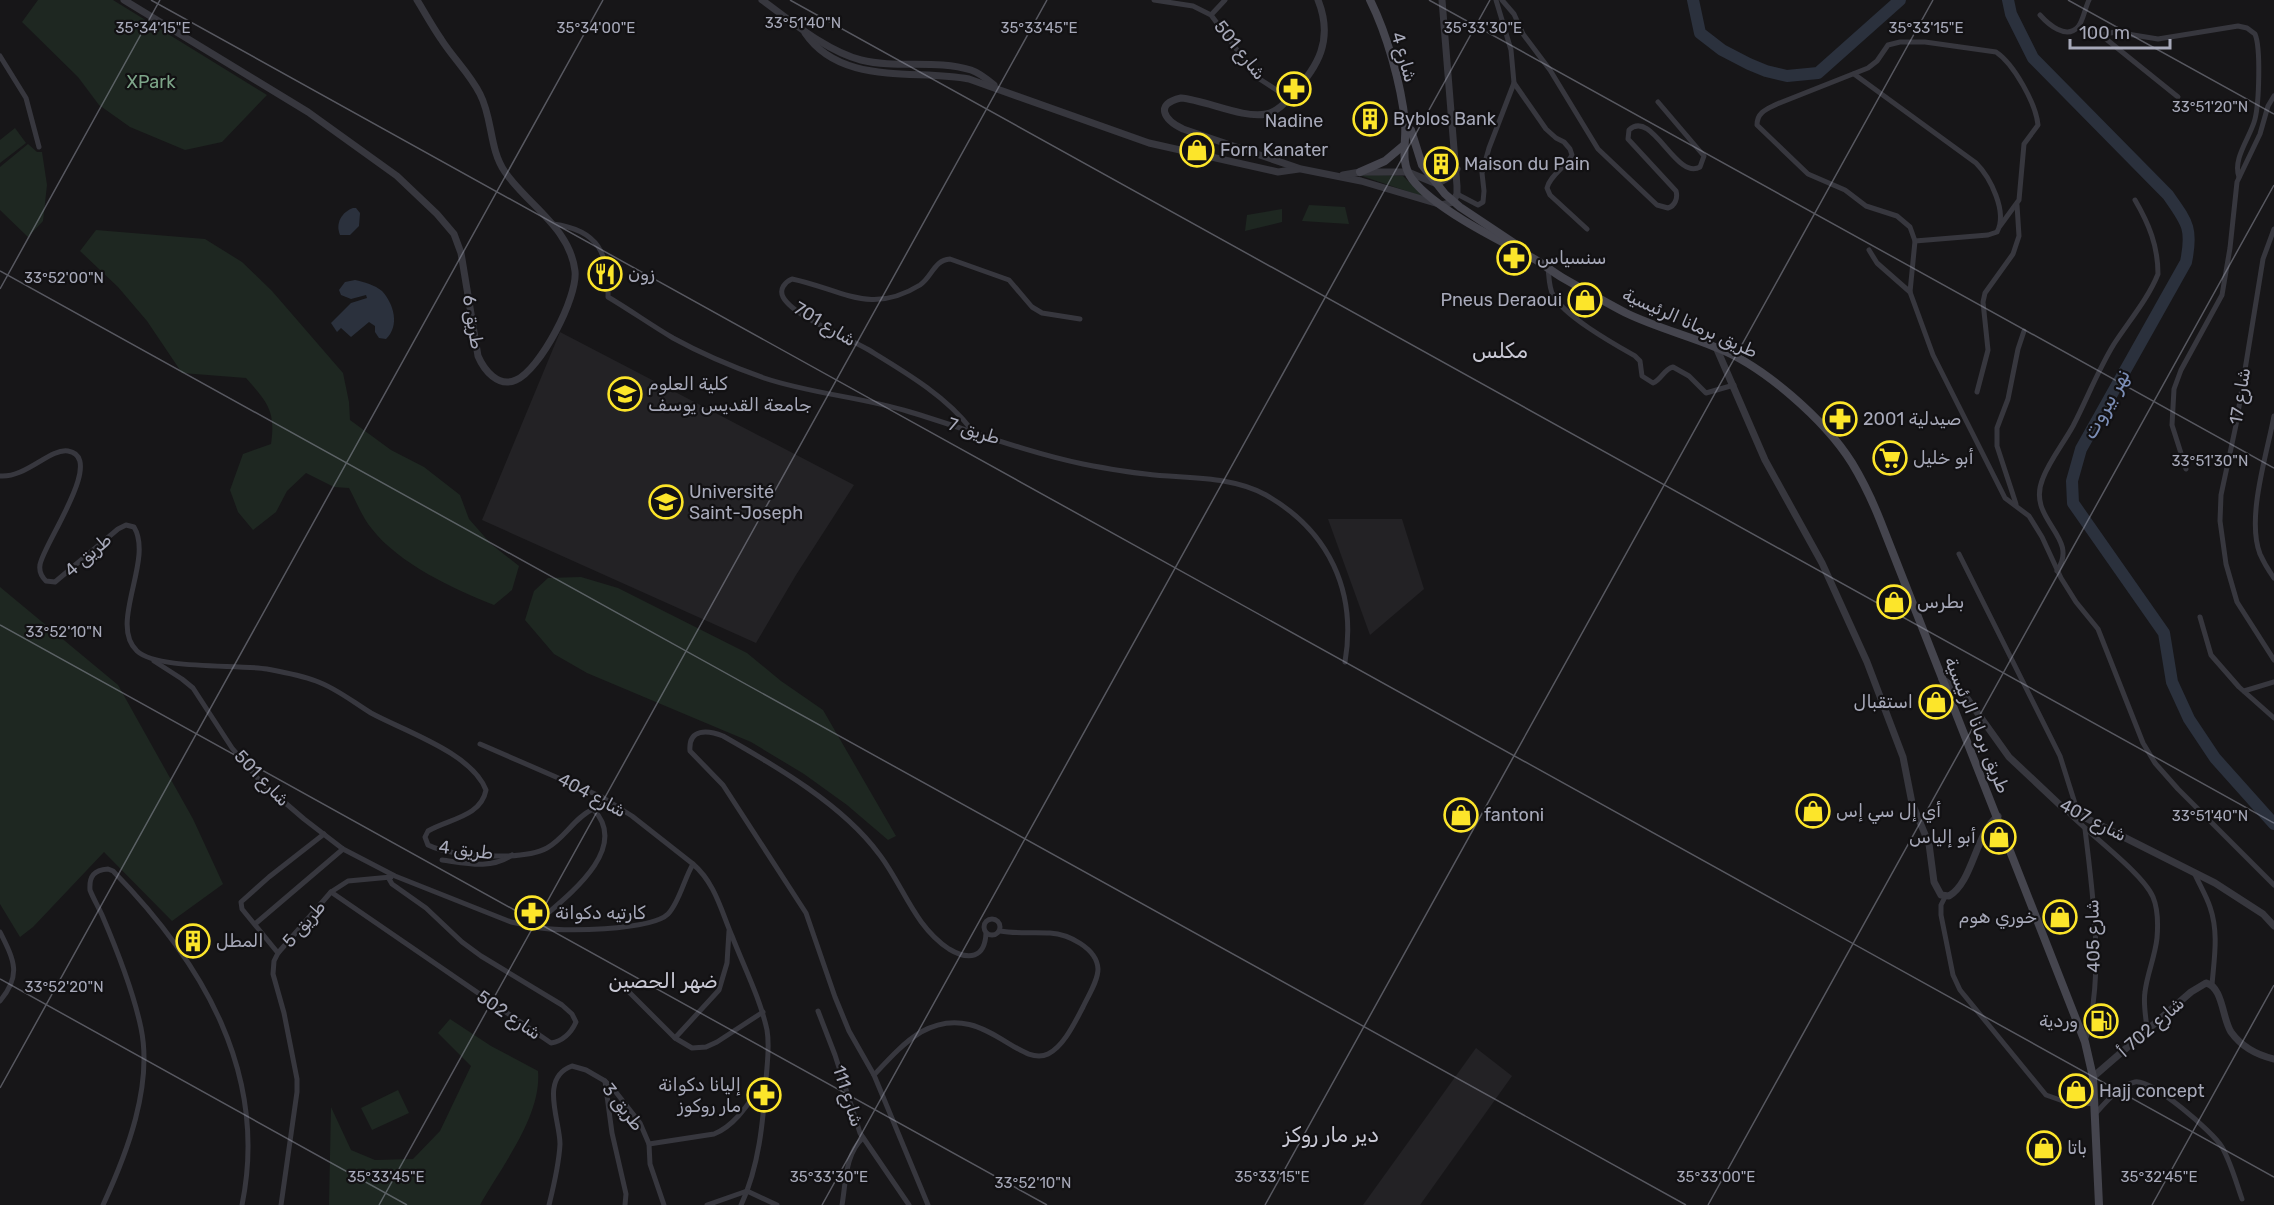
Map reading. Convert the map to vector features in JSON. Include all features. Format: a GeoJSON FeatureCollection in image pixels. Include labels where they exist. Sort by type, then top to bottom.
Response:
{"type":"FeatureCollection","features":[{"type":"Feature","properties":{"kind":"main road","name":"شارع 4"},"geometry":{"type":"LineString","coordinates":[[1370,0],[1391,56],[1405,124]]}},
{"type":"Feature","properties":{"kind":"main road"},"geometry":{"type":"LineString","coordinates":[[1405,124],[1404,163],[1408,172],[1422,190],[1442,206]]}},
{"type":"Feature","properties":{"kind":"main road"},"geometry":{"type":"LineString","coordinates":[[1405,124],[1411,130],[1422,165],[1437,184],[1532,257]]}},
{"type":"Feature","properties":{"kind":"main road"},"geometry":{"type":"LineString","coordinates":[[1360,172],[1385,161],[1404,144]]}},
{"type":"Feature","properties":{"kind":"main road","name":"طريق برمانا الرئيسية"},"geometry":{"type":"LineString","coordinates":[[1442,206],[1627,313],[1671,332],[1716,347],[1750,363],[1777,383],[1819,424],[1851,461],[1869,492],[2085,1042],[2093,1077],[2099,1205]]}},
{"type":"Feature","properties":{"kind":"street","name":"طريق 6"},"geometry":{"type":"LineString","coordinates":[[124,0],[308,112],[397,176],[437,214],[454,234],[461,253],[478,356],[489,373],[505,382],[518,379],[538,359],[565,314],[573,292],[574,264],[553,224],[505,172],[494,150],[482,96],[442,41],[417,0]]}},
{"type":"Feature","properties":{"kind":"street"},"geometry":{"type":"LineString","coordinates":[[762,0],[805,33],[814,46],[858,68],[891,74],[950,75],[969,79],[1149,143],[1278,172],[1301,169]]}},
{"type":"Feature","properties":{"kind":"street","name":"شارع 501"},"geometry":{"type":"LineString","coordinates":[[1154,0],[1193,6],[1211,15],[1258,78],[1289,98]]}},
{"type":"Feature","properties":{"kind":"street"},"geometry":{"type":"LineString","coordinates":[[1211,15],[1225,0]]}},
{"type":"Feature","properties":{"kind":"street","name":"طريق برمانا الرئيسية"},"geometry":{"type":"LineString","coordinates":[[1318,0],[1324,27],[1318,63],[1306,80],[1272,112],[1259,115],[1181,98],[1170,102],[1165,116],[1183,129],[1301,169],[1338,176],[1442,206]]}},
{"type":"Feature","properties":{"kind":"street"},"geometry":{"type":"LineString","coordinates":[[1442,0],[1449,107],[1457,169],[1455,198]]}},
{"type":"Feature","properties":{"kind":"street"},"geometry":{"type":"LineString","coordinates":[[1455,198],[1478,206],[1483,202],[1482,173],[1514,83],[1511,50],[1496,0]]}},
{"type":"Feature","properties":{"kind":"street"},"geometry":{"type":"LineString","coordinates":[[1502,0],[1514,14],[1523,34],[1550,70],[1598,149],[1657,205],[1668,208],[1677,199],[1676,190],[1628,139],[1629,130],[1633,126],[1646,129],[1684,166],[1691,169],[1700,167],[1704,156],[1658,102]]}},
{"type":"Feature","properties":{"kind":"street"},"geometry":{"type":"LineString","coordinates":[[2040,15],[2060,31],[2073,30],[2078,27],[2089,0]]}},
{"type":"Feature","properties":{"kind":"street"},"geometry":{"type":"LineString","coordinates":[[2102,35],[2115,32],[2158,39],[2238,26],[2247,28],[2257,37],[2258,106],[2238,168],[2239,177],[2222,295],[2181,370],[2173,396],[2172,425],[2186,469]]}},
{"type":"Feature","properties":{"kind":"street"},"geometry":{"type":"LineString","coordinates":[[2078,27],[2102,35],[2178,97]]}},
{"type":"Feature","properties":{"kind":"street"},"geometry":{"type":"LineString","coordinates":[[1977,393],[1988,350],[1987,322],[1983,302],[1985,293],[2013,254],[2019,236],[2017,204],[2021,189],[2024,144],[2037,128],[2038,123],[2033,104],[1999,54],[1925,42],[1900,42],[1887,45],[1873,66],[1765,110],[1758,117],[1757,125],[1808,174],[1845,190],[1866,206],[1897,216],[1910,227],[1915,241],[1910,292],[1933,355],[1996,482],[2005,498],[2027,514],[2042,537],[2057,571],[2076,602],[2102,635],[2122,692],[2151,756],[2178,789],[2274,885]]}},
{"type":"Feature","properties":{"kind":"street"},"geometry":{"type":"LineString","coordinates":[[0,56],[26,98],[39,147]]}},
{"type":"Feature","properties":{"kind":"street"},"geometry":{"type":"LineString","coordinates":[[1854,74],[1983,170],[1993,189],[1999,210],[2000,226]]}},
{"type":"Feature","properties":{"kind":"street"},"geometry":{"type":"LineString","coordinates":[[1514,83],[1546,129],[1570,148],[1572,155],[1569,162],[1550,180],[1547,188],[1555,200],[1587,229]]}},
{"type":"Feature","properties":{"kind":"street"},"geometry":{"type":"LineString","coordinates":[[2239,177],[2260,134],[2268,106],[2274,96]]}},
{"type":"Feature","properties":{"kind":"street"},"geometry":{"type":"LineString","coordinates":[[1338,176],[1360,172],[1408,172],[1437,184],[1457,169]]}},
{"type":"Feature","properties":{"kind":"street"},"geometry":{"type":"LineString","coordinates":[[1442,206],[1455,198]]}},
{"type":"Feature","properties":{"kind":"street"},"geometry":{"type":"LineString","coordinates":[[2057,571],[2064,558],[2064,550],[2045,518],[2039,502],[2043,478],[2114,345],[2158,274],[2154,238],[2134,200]]}},
{"type":"Feature","properties":{"kind":"street"},"geometry":{"type":"LineString","coordinates":[[1915,241],[1988,235],[1997,232],[2017,204]]}},
{"type":"Feature","properties":{"kind":"street","name":"طريق 7"},"geometry":{"type":"LineString","coordinates":[[553,224],[577,230],[599,246],[606,266],[608,297],[675,339],[721,362],[806,390],[906,410],[1081,463],[1144,474],[1224,482],[1265,494],[1311,530],[1324,547],[1337,571],[1348,621],[1345,663]]}},
{"type":"Feature","properties":{"kind":"street","name":"شارع 17"},"geometry":{"type":"LineString","coordinates":[[2274,229],[2263,260],[2236,425],[2221,495],[2220,527],[2226,564],[2236,602],[2274,660]]}},
{"type":"Feature","properties":{"kind":"street"},"geometry":{"type":"LineString","coordinates":[[1869,250],[1877,263],[1910,292]]}},
{"type":"Feature","properties":{"kind":"street","name":"شارع 701"},"geometry":{"type":"LineString","coordinates":[[972,430],[957,412],[925,387],[869,350],[795,310],[783,297],[785,283],[792,279],[850,297],[876,301],[892,297],[921,284],[938,263],[943,259],[950,259],[1009,280],[1015,284],[1032,308],[1042,313],[1080,320]]}},
{"type":"Feature","properties":{"kind":"street"},"geometry":{"type":"LineString","coordinates":[[1548,268],[1553,295],[1560,304],[1595,332],[1635,356],[1640,361],[1642,376],[1653,383],[1672,367],[1689,376],[1706,393],[1734,385]]}},
{"type":"Feature","properties":{"kind":"street"},"geometry":{"type":"LineString","coordinates":[[2016,505],[1997,446],[1997,428],[2008,399],[2024,331]]}},
{"type":"Feature","properties":{"kind":"street"},"geometry":{"type":"LineString","coordinates":[[1716,347],[1765,460],[1822,562],[1870,671],[1903,757],[1914,812],[1929,844],[1936,888],[1945,897]]}},
{"type":"Feature","properties":{"kind":"street"},"geometry":{"type":"LineString","coordinates":[[2274,416],[2254,528],[2259,553],[2274,578]]}},
{"type":"Feature","properties":{"kind":"street","name":"طريق 4"},"geometry":{"type":"LineString","coordinates":[[0,476],[20,473],[61,451],[74,453],[79,458],[81,464],[78,483],[42,557],[40,572],[46,581],[56,582],[118,529],[126,525],[134,527],[140,540],[140,550],[129,602],[129,634],[137,650],[150,658],[267,669],[303,677],[328,687],[455,757],[476,773],[486,790],[482,803],[476,809],[428,831],[425,837],[428,845],[487,855],[546,849],[577,819],[593,809],[600,816],[605,828],[605,846],[599,858],[570,892],[534,925],[536,927]]}},
{"type":"Feature","properties":{"kind":"street"},"geometry":{"type":"LineString","coordinates":[[1959,554],[2060,756],[2078,813]]}},
{"type":"Feature","properties":{"kind":"street"},"geometry":{"type":"LineString","coordinates":[[2200,617],[2211,655],[2244,691],[2274,718]]}},
{"type":"Feature","properties":{"kind":"street","name":"شارع 501"},"geometry":{"type":"LineString","coordinates":[[150,658],[193,688],[232,748],[277,798],[343,849],[395,876]]}},
{"type":"Feature","properties":{"kind":"street","name":"شارع 407"},"geometry":{"type":"LineString","coordinates":[[1942,678],[1964,694],[2009,757],[2065,808],[2194,872],[2257,909],[2274,926]]}},
{"type":"Feature","properties":{"kind":"street"},"geometry":{"type":"LineString","coordinates":[[2244,691],[2274,682]]}},
{"type":"Feature","properties":{"kind":"street"},"geometry":{"type":"LineString","coordinates":[[928,1205],[874,1075],[849,1031],[806,913],[723,785],[690,751],[690,741],[693,736],[702,731],[723,736],[820,797],[835,809],[880,855],[926,929],[951,950],[962,955],[979,954],[984,949],[985,926],[993,919],[1000,923],[1000,930]]}},
{"type":"Feature","properties":{"kind":"street","name":"شارع 404"},"geometry":{"type":"LineString","coordinates":[[480,744],[602,797],[650,830],[693,864]]}},
{"type":"Feature","properties":{"kind":"street"},"geometry":{"type":"LineString","coordinates":[[2065,808],[2125,864],[2153,897],[2157,918],[2157,939],[2144,995],[2147,1029]]}},
{"type":"Feature","properties":{"kind":"street"},"geometry":{"type":"LineString","coordinates":[[1998,816],[1988,825],[1956,891],[1945,897],[1941,905],[1953,975],[1960,990],[2046,1095],[2056,1100],[2095,1104]]}},
{"type":"Feature","properties":{"kind":"street","name":"شارع 405"},"geometry":{"type":"LineString","coordinates":[[2085,829],[2095,947],[2093,1012],[2085,1042]]}},
{"type":"Feature","properties":{"kind":"street"},"geometry":{"type":"LineString","coordinates":[[278,953],[241,907],[242,900],[324,834]]}},
{"type":"Feature","properties":{"kind":"street"},"geometry":{"type":"LineString","coordinates":[[255,924],[343,849]]}},
{"type":"Feature","properties":{"kind":"street"},"geometry":{"type":"LineString","coordinates":[[442,860],[471,864],[495,863],[513,854]]}},
{"type":"Feature","properties":{"kind":"street"},"geometry":{"type":"LineString","coordinates":[[536,927],[568,931],[657,921],[666,916],[676,905],[683,883],[693,864],[711,884],[763,1012],[768,1034],[761,1133],[747,1191],[741,1205]]}},
{"type":"Feature","properties":{"kind":"street"},"geometry":{"type":"LineString","coordinates":[[103,1205],[119,1170],[136,1118],[144,1049],[141,1028],[121,963],[90,890],[89,882],[93,873],[108,869],[113,871],[139,899],[181,950],[210,998],[229,1039],[242,1086],[248,1139],[249,1165],[242,1205]]}},
{"type":"Feature","properties":{"kind":"street"},"geometry":{"type":"LineString","coordinates":[[2194,872],[2210,907],[2214,926],[2215,952],[2212,985],[2219,997],[2227,1024],[2237,1039],[2258,1054],[2274,1059]]}},
{"type":"Feature","properties":{"kind":"street","name":"طريق 5"},"geometry":{"type":"LineString","coordinates":[[281,1205],[297,1079],[284,1014],[273,974],[274,961],[278,953],[331,892],[348,881],[395,876],[511,922],[536,927]]}},
{"type":"Feature","properties":{"kind":"street","name":"شارع 502"},"geometry":{"type":"LineString","coordinates":[[331,892],[551,1043],[561,1040],[572,1031],[576,1022],[572,1014],[562,1005],[481,956],[462,942],[426,908],[392,884],[388,877]]}},
{"type":"Feature","properties":{"kind":"street"},"geometry":{"type":"LineString","coordinates":[[675,1038],[719,990],[727,963],[729,929]]}},
{"type":"Feature","properties":{"kind":"street"},"geometry":{"type":"LineString","coordinates":[[874,1075],[921,1032],[944,1025],[966,1023],[978,1026],[1028,1055],[1039,1057],[1049,1054],[1060,1044],[1075,1023],[1093,986],[1098,970],[1095,958],[1082,944],[1053,933],[1011,933],[1000,930],[992,935],[986,933]]}},
{"type":"Feature","properties":{"kind":"street"},"geometry":{"type":"LineString","coordinates":[[0,932],[14,961],[14,976],[8,991],[0,1001]]}},
{"type":"Feature","properties":{"kind":"street"},"geometry":{"type":"LineString","coordinates":[[620,983],[675,1038],[692,1048],[706,1047],[717,1042],[763,1012]]}},
{"type":"Feature","properties":{"kind":"street","name":"شارع 702 أ"},"geometry":{"type":"LineString","coordinates":[[2093,1077],[2200,985],[2212,985]]}},
{"type":"Feature","properties":{"kind":"street","name":"شارع 111"},"geometry":{"type":"LineString","coordinates":[[818,1011],[863,1138],[909,1205]]}},
{"type":"Feature","properties":{"kind":"street","name":"طريق 3"},"geometry":{"type":"LineString","coordinates":[[549,1205],[560,1146],[554,1098],[556,1081],[560,1073],[572,1066],[586,1070],[605,1081],[640,1123],[649,1144],[650,1164],[664,1205]]}},
{"type":"Feature","properties":{"kind":"street"},"geometry":{"type":"LineString","coordinates":[[649,1144],[722,1131],[738,1117],[766,1078]]}},
{"type":"Feature","properties":{"kind":"street"},"geometry":{"type":"LineString","coordinates":[[605,1081],[612,1133],[626,1194],[625,1205]]}},
{"type":"Feature","properties":{"kind":"street"},"geometry":{"type":"LineString","coordinates":[[2095,1114],[2128,1085],[2140,1082],[2151,1086],[2168,1097],[2218,1141],[2227,1156],[2242,1199]]}},
{"type":"Feature","properties":{"kind":"street"},"geometry":{"type":"LineString","coordinates":[[842,1205],[850,1158],[853,1149],[863,1138]]}},
{"type":"Feature","properties":{"kind":"street"},"geometry":{"type":"LineString","coordinates":[[707,1205],[747,1191],[777,1205]]}},
{"type":"Feature","properties":{"kind":"shaded area","name":"Université Saint-Joseph"},"geometry":{"type":"Polygon","coordinates":[[[560,332],[854,485],[796,575],[756,643],[482,520],[560,332]]]}},
{"type":"Feature","properties":{"kind":"shaded area"},"geometry":{"type":"Polygon","coordinates":[[[1328,519],[1402,519],[1424,589],[1370,635],[1328,519]]]}},
{"type":"Feature","properties":{"kind":"shaded area"},"geometry":{"type":"Polygon","coordinates":[[[1476,1048],[1512,1076],[1420,1205],[1363,1205],[1476,1048]]]}},
{"type":"Feature","properties":{"kind":"green space","name":"XPark"},"geometry":{"type":"Polygon","coordinates":[[[38,0],[113,0],[267,95],[222,142],[185,150],[130,127],[99,105],[78,77],[22,22],[38,0]]]}},
{"type":"Feature","properties":{"kind":"green space"},"geometry":{"type":"Polygon","coordinates":[[[15,128],[26,143],[0,163],[0,140],[15,128]]]}},
{"type":"Feature","properties":{"kind":"green space"},"geometry":{"type":"Polygon","coordinates":[[[28,144],[37,152],[42,152],[47,185],[43,221],[28,237],[0,210],[0,167],[28,144]]]}},
{"type":"Feature","properties":{"kind":"green space"},"geometry":{"type":"Polygon","coordinates":[[[1356,174],[1403,176],[1424,197],[1356,174]]]}},
{"type":"Feature","properties":{"kind":"green space"},"geometry":{"type":"Polygon","coordinates":[[[1309,205],[1345,207],[1349,224],[1302,221],[1309,205]]]}},
{"type":"Feature","properties":{"kind":"green space"},"geometry":{"type":"Polygon","coordinates":[[[1282,209],[1282,222],[1245,231],[1247,215],[1282,209]]]}},
{"type":"Feature","properties":{"kind":"green space"},"geometry":{"type":"Polygon","coordinates":[[[96,230],[205,239],[242,262],[272,291],[343,373],[350,420],[391,450],[424,467],[460,495],[469,519],[491,544],[519,566],[512,590],[494,605],[462,592],[428,574],[383,541],[365,519],[349,488],[334,487],[306,473],[287,491],[276,512],[253,530],[238,512],[230,490],[243,454],[271,444],[272,423],[268,407],[246,378],[182,373],[147,321],[118,287],[80,251],[96,230]]]}},
{"type":"Feature","properties":{"kind":"green space"},"geometry":{"type":"Polygon","coordinates":[[[581,577],[618,588],[747,653],[781,681],[823,710],[896,836],[888,840],[847,805],[804,774],[751,742],[587,673],[554,654],[525,620],[534,591],[548,578],[581,577]]]}},
{"type":"Feature","properties":{"kind":"green space"},"geometry":{"type":"Polygon","coordinates":[[[0,587],[118,685],[193,819],[223,884],[172,921],[104,852],[33,927],[20,937],[0,904],[0,587]]]}},
{"type":"Feature","properties":{"kind":"green space"},"geometry":{"type":"Polygon","coordinates":[[[450,1019],[491,1046],[538,1071],[538,1088],[527,1123],[480,1205],[329,1205],[331,1107],[351,1150],[375,1160],[413,1159],[440,1131],[471,1066],[438,1033],[450,1019]]]}},
{"type":"Feature","properties":{"kind":"green space"},"geometry":{"type":"Polygon","coordinates":[[[398,1090],[409,1113],[372,1130],[361,1108],[398,1090]]]}},
{"type":"Feature","properties":{"kind":"water"},"geometry":{"type":"Polygon","coordinates":[[[353,208],[360,213],[359,226],[350,235],[340,235],[338,226],[340,218],[353,208]]]}},
{"type":"Feature","properties":{"kind":"water"},"geometry":{"type":"Polygon","coordinates":[[[355,280],[379,289],[390,302],[394,322],[386,339],[379,338],[375,332],[375,326],[369,322],[351,337],[341,328],[337,332],[331,323],[351,303],[367,298],[366,295],[351,299],[341,295],[339,290],[345,282],[355,280]]]}},
{"type":"Feature","properties":{"kind":"waterway","name":"نهر بيروت"},"geometry":{"type":"LineString","coordinates":[[1693,0],[1700,33],[1722,50],[1749,64],[1787,76],[1818,73],[1900,0]]}},
{"type":"Feature","properties":{"kind":"waterway","name":"نهر بيروت"},"geometry":{"type":"LineString","coordinates":[[2008,0],[2011,14],[2033,58],[2168,195],[2187,226],[2189,241],[2186,262],[2081,449],[2072,481],[2073,503],[2164,633],[2172,682],[2189,719],[2215,758],[2274,824]]}},
{"type":"Feature","properties":{"kind":"place","name":"Nadine"},"geometry":{"type":"Point","coordinates":[1294,89]}},
{"type":"Feature","properties":{"kind":"place","name":"Byblos Bank"},"geometry":{"type":"Point","coordinates":[1370,119]}},
{"type":"Feature","properties":{"kind":"place","name":"Forn Kanater"},"geometry":{"type":"Point","coordinates":[1197,150]}},
{"type":"Feature","properties":{"kind":"place","name":"Maison du Pain"},"geometry":{"type":"Point","coordinates":[1441,164]}},
{"type":"Feature","properties":{"kind":"place","name":"سنسياس"},"geometry":{"type":"Point","coordinates":[1514,258]}},
{"type":"Feature","properties":{"kind":"place","name":"زون"},"geometry":{"type":"Point","coordinates":[605,274]}},
{"type":"Feature","properties":{"kind":"place","name":"Pneus Deraoui"},"geometry":{"type":"Point","coordinates":[1585,300]}},
{"type":"Feature","properties":{"kind":"place","name":"كلية العلوم جامعة القديس يوسف"},"geometry":{"type":"Point","coordinates":[625,394]}},
{"type":"Feature","properties":{"kind":"place","name":"صيدلية 2001"},"geometry":{"type":"Point","coordinates":[1840,419]}},
{"type":"Feature","properties":{"kind":"place","name":"أبو خليل"},"geometry":{"type":"Point","coordinates":[1890,458]}},
{"type":"Feature","properties":{"kind":"place","name":"Université Saint-Joseph"},"geometry":{"type":"Point","coordinates":[666,502]}},
{"type":"Feature","properties":{"kind":"place","name":"بطرس"},"geometry":{"type":"Point","coordinates":[1894,602]}},
{"type":"Feature","properties":{"kind":"place","name":"استقبال"},"geometry":{"type":"Point","coordinates":[1936,702]}},
{"type":"Feature","properties":{"kind":"place","name":"أي إل سي إس"},"geometry":{"type":"Point","coordinates":[1813,811]}},
{"type":"Feature","properties":{"kind":"place","name":"fantoni"},"geometry":{"type":"Point","coordinates":[1461,815]}},
{"type":"Feature","properties":{"kind":"place","name":"أبو إلياس"},"geometry":{"type":"Point","coordinates":[1999,837]}},
{"type":"Feature","properties":{"kind":"place","name":"كارتيه دكوانة"},"geometry":{"type":"Point","coordinates":[532,913]}},
{"type":"Feature","properties":{"kind":"place","name":"خوري هوم"},"geometry":{"type":"Point","coordinates":[2060,917]}},
{"type":"Feature","properties":{"kind":"place","name":"المطل"},"geometry":{"type":"Point","coordinates":[193,941]}},
{"type":"Feature","properties":{"kind":"place","name":"وردية"},"geometry":{"type":"Point","coordinates":[2101,1021]}},
{"type":"Feature","properties":{"kind":"place","name":"Hajj concept"},"geometry":{"type":"Point","coordinates":[2076,1091]}},
{"type":"Feature","properties":{"kind":"place","name":"إليانا دكوانة مار روكوز"},"geometry":{"type":"Point","coordinates":[764,1095]}},
{"type":"Feature","properties":{"kind":"place","name":"باتا"},"geometry":{"type":"Point","coordinates":[2044,1148]}},
{"type":"Feature","properties":{"kind":"district","name":"مكلس"},"geometry":{"type":"Point","coordinates":[1500,350]}},
{"type":"Feature","properties":{"kind":"district","name":"ضهر الحصين"},"geometry":{"type":"Point","coordinates":[663,980]}},
{"type":"Feature","properties":{"kind":"district","name":"دير مار روكز"},"geometry":{"type":"Point","coordinates":[1331,1134]}}]}
